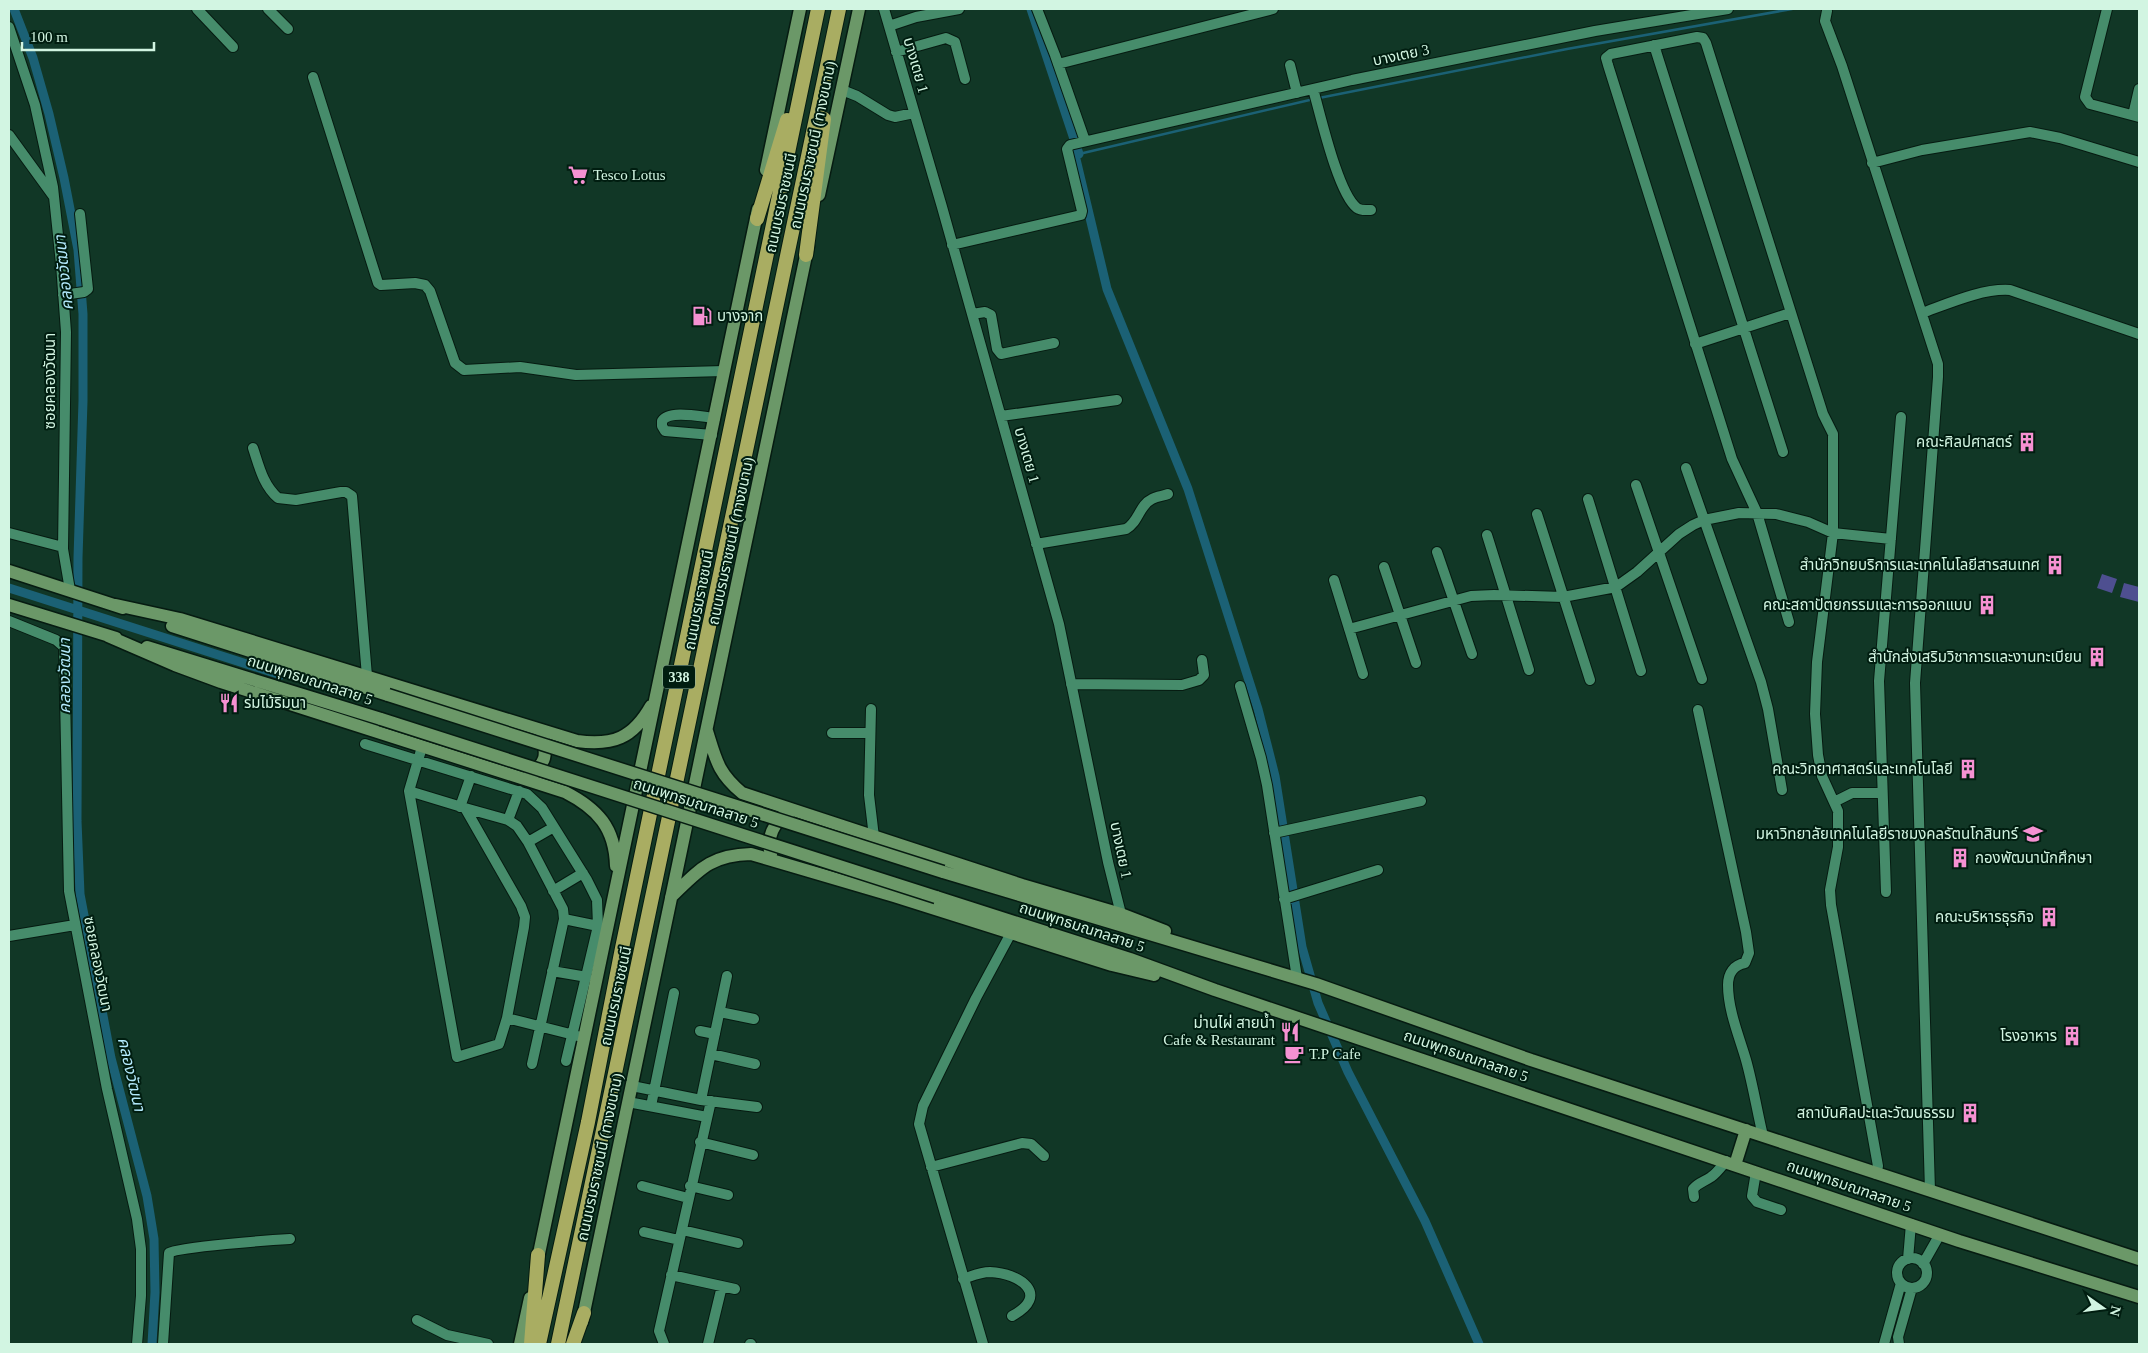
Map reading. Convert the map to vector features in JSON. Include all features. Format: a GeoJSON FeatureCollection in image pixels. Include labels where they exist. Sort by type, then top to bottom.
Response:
{"type":"FeatureCollection","features":[{"type":"Feature","properties":{"kind":"highway","name":"ถนนบรมราชชนนี"},"geometry":{"type":"LineString","coordinates":[[539,1344],[588,1122],[626,929],[818,9]]}},
{"type":"Feature","properties":{"kind":"highway","name":"ถนนบรมราชชนนี"},"geometry":{"type":"LineString","coordinates":[[558,1344],[839,9]]}},
{"type":"Feature","properties":{"kind":"highway"},"geometry":{"type":"LineString","coordinates":[[806,255],[823,129],[828,64]]}},
{"type":"Feature","properties":{"kind":"highway"},"geometry":{"type":"LineString","coordinates":[[757,219],[785,125],[805,73]]}},
{"type":"Feature","properties":{"kind":"highway"},"geometry":{"type":"LineString","coordinates":[[531,1344],[538,1255]]}},
{"type":"Feature","properties":{"kind":"highway"},"geometry":{"type":"LineString","coordinates":[[573,1344],[584,1313]]}},
{"type":"Feature","properties":{"kind":"main road","name":"338"},"geometry":{"type":"LineString","coordinates":[[520,1344],[578,1036],[616,883],[658,695],[800,9]]}},
{"type":"Feature","properties":{"kind":"main road","name":"ถนนบรมราชชนนี (ทางขนาน)"},"geometry":{"type":"LineString","coordinates":[[578,1344],[859,9]]}},
{"type":"Feature","properties":{"kind":"main road","name":"ถนนพุทธมณฑลสาย 5"},"geometry":{"type":"LineString","coordinates":[[9,571],[116,605],[208,638],[943,872],[1316,984],[1531,1060],[1876,1174],[2139,1258]]}},
{"type":"Feature","properties":{"kind":"main road","name":"ถนนพุทธมณฑลสาย 5"},"geometry":{"type":"LineString","coordinates":[[9,605],[381,719],[1130,959],[1215,990],[1940,1234],[2139,1297]]}},
{"type":"Feature","properties":{"kind":"main road"},"geometry":{"type":"LineString","coordinates":[[116,605],[180,619],[577,741],[592,743],[610,742],[634,730],[643,721],[658,695]]}},
{"type":"Feature","properties":{"kind":"main road"},"geometry":{"type":"LineString","coordinates":[[108,636],[154,657],[213,679],[422,747],[519,785],[565,792],[582,800],[605,824],[612,836],[616,851],[616,883]]}},
{"type":"Feature","properties":{"kind":"main road"},"geometry":{"type":"LineString","coordinates":[[519,785],[544,760],[546,751],[541,730]]}},
{"type":"Feature","properties":{"kind":"main road"},"geometry":{"type":"LineString","coordinates":[[707,731],[719,768],[728,781],[742,793],[874,837],[1121,914],[1219,954]]}},
{"type":"Feature","properties":{"kind":"main road"},"geometry":{"type":"LineString","coordinates":[[781,862],[770,851],[769,841],[775,824],[781,817],[804,814]]}},
{"type":"Feature","properties":{"kind":"main road"},"geometry":{"type":"LineString","coordinates":[[671,897],[701,869],[714,860],[735,854],[751,854],[1112,965],[1215,990]]}},
{"type":"Feature","properties":{"kind":"main road"},"geometry":{"type":"LineString","coordinates":[[1730,1163],[1746,1130]]}},
{"type":"Feature","properties":{"kind":"street"},"geometry":{"type":"LineString","coordinates":[[197,9],[233,47]]}},
{"type":"Feature","properties":{"kind":"street"},"geometry":{"type":"LineString","coordinates":[[268,9],[288,29]]}},
{"type":"Feature","properties":{"kind":"street","name":"บางเตย 1"},"geometry":{"type":"LineString","coordinates":[[884,9],[1059,624],[1108,862],[1121,914]]}},
{"type":"Feature","properties":{"kind":"street"},"geometry":{"type":"LineString","coordinates":[[889,26],[916,17],[959,9]]}},
{"type":"Feature","properties":{"kind":"street"},"geometry":{"type":"LineString","coordinates":[[1037,9],[1058,64],[1083,141]]}},
{"type":"Feature","properties":{"kind":"street"},"geometry":{"type":"LineString","coordinates":[[1058,64],[1273,9]]}},
{"type":"Feature","properties":{"kind":"street","name":"บางเตย 3"},"geometry":{"type":"LineString","coordinates":[[952,245],[1082,215],[1067,150],[1070,145],[1083,141],[1297,93],[1314,91],[1595,31],[1728,9]]}},
{"type":"Feature","properties":{"kind":"street"},"geometry":{"type":"LineString","coordinates":[[2107,9],[2085,97],[2090,104],[2136,116],[2139,90]]}},
{"type":"Feature","properties":{"kind":"street"},"geometry":{"type":"LineString","coordinates":[[1827,11],[1825,20],[1842,66],[1938,364],[1915,684],[1930,1191]]}},
{"type":"Feature","properties":{"kind":"street","name":"ซอยคลองวัฒนา"},"geometry":{"type":"LineString","coordinates":[[9,27],[35,105],[54,198],[67,294],[63,547],[70,590]]}},
{"type":"Feature","properties":{"kind":"street"},"geometry":{"type":"LineString","coordinates":[[1789,622],[1757,512],[1732,459],[1695,344],[1606,58],[1611,54],[1698,37],[1703,38],[1706,43],[1790,313],[1823,414],[1833,434],[1833,533],[1817,662],[1815,714],[1820,769],[1838,812],[1839,838],[1830,890],[1831,906],[1878,1166],[1876,1174]]}},
{"type":"Feature","properties":{"kind":"street"},"geometry":{"type":"LineString","coordinates":[[896,52],[946,38],[951,39],[955,42],[964,79]]}},
{"type":"Feature","properties":{"kind":"street"},"geometry":{"type":"LineString","coordinates":[[1654,45],[1783,452]]}},
{"type":"Feature","properties":{"kind":"street"},"geometry":{"type":"LineString","coordinates":[[1290,65],[1297,93]]}},
{"type":"Feature","properties":{"kind":"street"},"geometry":{"type":"LineString","coordinates":[[313,77],[378,283],[382,285],[415,283],[425,285],[430,291],[455,363],[464,370],[520,367],[576,375],[724,371]]}},
{"type":"Feature","properties":{"kind":"street"},"geometry":{"type":"LineString","coordinates":[[842,90],[857,96],[894,117],[914,113]]}},
{"type":"Feature","properties":{"kind":"street"},"geometry":{"type":"LineString","coordinates":[[1314,91],[1349,199],[1355,207],[1361,210],[1372,210]]}},
{"type":"Feature","properties":{"kind":"street"},"geometry":{"type":"LineString","coordinates":[[1872,163],[1922,150],[2030,132],[2139,162]]}},
{"type":"Feature","properties":{"kind":"street"},"geometry":{"type":"LineString","coordinates":[[9,135],[12,147],[54,198]]}},
{"type":"Feature","properties":{"kind":"street"},"geometry":{"type":"LineString","coordinates":[[67,294],[84,292],[88,289],[89,284],[80,214]]}},
{"type":"Feature","properties":{"kind":"street"},"geometry":{"type":"LineString","coordinates":[[1922,313],[1956,301],[2002,290],[2010,290],[2139,334]]}},
{"type":"Feature","properties":{"kind":"street"},"geometry":{"type":"LineString","coordinates":[[972,314],[985,312],[991,315],[997,349],[1000,354],[1054,343]]}},
{"type":"Feature","properties":{"kind":"street"},"geometry":{"type":"LineString","coordinates":[[1695,344],[1743,330],[1790,313]]}},
{"type":"Feature","properties":{"kind":"street"},"geometry":{"type":"LineString","coordinates":[[1001,416],[1117,400]]}},
{"type":"Feature","properties":{"kind":"street"},"geometry":{"type":"LineString","coordinates":[[712,435],[665,431],[662,421],[667,415],[675,414],[715,418]]}},
{"type":"Feature","properties":{"kind":"street"},"geometry":{"type":"LineString","coordinates":[[1886,892],[1879,681],[1901,417]]}},
{"type":"Feature","properties":{"kind":"street"},"geometry":{"type":"LineString","coordinates":[[253,448],[268,488],[278,498],[296,500],[341,492],[346,492],[352,496],[367,676]]}},
{"type":"Feature","properties":{"kind":"street"},"geometry":{"type":"LineString","coordinates":[[1686,468],[1761,682],[1768,709],[1782,790]]}},
{"type":"Feature","properties":{"kind":"street"},"geometry":{"type":"LineString","coordinates":[[1636,485],[1702,679]]}},
{"type":"Feature","properties":{"kind":"street"},"geometry":{"type":"LineString","coordinates":[[1036,544],[1126,530],[1136,521],[1146,504],[1152,499],[1168,494]]}},
{"type":"Feature","properties":{"kind":"street"},"geometry":{"type":"LineString","coordinates":[[1588,499],[1641,671]]}},
{"type":"Feature","properties":{"kind":"street"},"geometry":{"type":"LineString","coordinates":[[1349,629],[1471,596],[1564,597],[1616,587],[1637,572],[1678,534],[1704,520],[1739,513],[1757,512],[1793,517],[1833,533],[1891,539]]}},
{"type":"Feature","properties":{"kind":"street"},"geometry":{"type":"LineString","coordinates":[[1536,514],[1590,680]]}},
{"type":"Feature","properties":{"kind":"street"},"geometry":{"type":"LineString","coordinates":[[9,533],[63,547]]}},
{"type":"Feature","properties":{"kind":"street"},"geometry":{"type":"LineString","coordinates":[[1488,535],[1528,670]]}},
{"type":"Feature","properties":{"kind":"street"},"geometry":{"type":"LineString","coordinates":[[1437,552],[1452,601],[1472,654]]}},
{"type":"Feature","properties":{"kind":"street"},"geometry":{"type":"LineString","coordinates":[[1384,567],[1416,663]]}},
{"type":"Feature","properties":{"kind":"street"},"geometry":{"type":"LineString","coordinates":[[1334,580],[1363,674]]}},
{"type":"Feature","properties":{"kind":"street","name":"ซอยคลองวัฒนา"},"geometry":{"type":"LineString","coordinates":[[9,621],[56,640],[64,647],[67,706],[67,860],[69,891],[107,1089],[137,1219],[141,1249],[141,1296],[137,1344]]}},
{"type":"Feature","properties":{"kind":"street"},"geometry":{"type":"LineString","coordinates":[[1071,684],[1182,686],[1199,680],[1204,675],[1202,660]]}},
{"type":"Feature","properties":{"kind":"street"},"geometry":{"type":"LineString","coordinates":[[1240,686],[1282,831],[1291,897],[1294,954],[1300,979]]}},
{"type":"Feature","properties":{"kind":"street"},"geometry":{"type":"LineString","coordinates":[[871,709],[869,795],[874,837]]}},
{"type":"Feature","properties":{"kind":"street"},"geometry":{"type":"LineString","coordinates":[[1698,710],[1746,932],[1749,953],[1745,963],[1737,965],[1731,971],[1728,984],[1732,1009],[1748,1068],[1763,1136]]}},
{"type":"Feature","properties":{"kind":"street"},"geometry":{"type":"LineString","coordinates":[[832,733],[870,733]]}},
{"type":"Feature","properties":{"kind":"street"},"geometry":{"type":"LineString","coordinates":[[365,744],[471,776],[519,785],[534,799],[554,827],[583,873],[597,900],[598,926],[587,977],[578,1036],[566,1061]]}},
{"type":"Feature","properties":{"kind":"street"},"geometry":{"type":"LineString","coordinates":[[422,747],[409,790],[457,1056],[499,1044],[506,1018],[525,917],[521,906],[462,807],[471,776]]}},
{"type":"Feature","properties":{"kind":"street"},"geometry":{"type":"LineString","coordinates":[[508,820],[519,785]]}},
{"type":"Feature","properties":{"kind":"street"},"geometry":{"type":"LineString","coordinates":[[409,790],[508,820],[517,826],[528,842],[563,910],[564,919],[532,1064]]}},
{"type":"Feature","properties":{"kind":"street"},"geometry":{"type":"LineString","coordinates":[[1834,802],[1852,794],[1882,793]]}},
{"type":"Feature","properties":{"kind":"street"},"geometry":{"type":"LineString","coordinates":[[1282,831],[1421,801]]}},
{"type":"Feature","properties":{"kind":"street"},"geometry":{"type":"LineString","coordinates":[[528,842],[554,827]]}},
{"type":"Feature","properties":{"kind":"street"},"geometry":{"type":"LineString","coordinates":[[1291,897],[1378,870]]}},
{"type":"Feature","properties":{"kind":"street"},"geometry":{"type":"LineString","coordinates":[[553,890],[583,873]]}},
{"type":"Feature","properties":{"kind":"street"},"geometry":{"type":"LineString","coordinates":[[564,919],[598,926]]}},
{"type":"Feature","properties":{"kind":"street"},"geometry":{"type":"LineString","coordinates":[[9,936],[75,925]]}},
{"type":"Feature","properties":{"kind":"street"},"geometry":{"type":"LineString","coordinates":[[983,1344],[919,1124],[923,1106],[976,998],[1011,933]]}},
{"type":"Feature","properties":{"kind":"street"},"geometry":{"type":"LineString","coordinates":[[552,971],[587,977]]}},
{"type":"Feature","properties":{"kind":"street"},"geometry":{"type":"LineString","coordinates":[[664,1344],[659,1331],[707,1116],[706,1101],[711,1054],[727,976]]}},
{"type":"Feature","properties":{"kind":"street"},"geometry":{"type":"LineString","coordinates":[[650,1106],[674,993]]}},
{"type":"Feature","properties":{"kind":"street"},"geometry":{"type":"LineString","coordinates":[[720,1012],[754,1019]]}},
{"type":"Feature","properties":{"kind":"street"},"geometry":{"type":"LineString","coordinates":[[506,1018],[578,1036]]}},
{"type":"Feature","properties":{"kind":"street"},"geometry":{"type":"LineString","coordinates":[[700,1031],[715,1034]]}},
{"type":"Feature","properties":{"kind":"street"},"geometry":{"type":"LineString","coordinates":[[711,1054],[755,1064]]}},
{"type":"Feature","properties":{"kind":"street"},"geometry":{"type":"LineString","coordinates":[[632,1086],[706,1101],[757,1107]]}},
{"type":"Feature","properties":{"kind":"street"},"geometry":{"type":"LineString","coordinates":[[628,1102],[707,1116]]}},
{"type":"Feature","properties":{"kind":"street"},"geometry":{"type":"LineString","coordinates":[[700,1142],[753,1155]]}},
{"type":"Feature","properties":{"kind":"street"},"geometry":{"type":"LineString","coordinates":[[931,1167],[1022,1143],[1031,1144],[1044,1156]]}},
{"type":"Feature","properties":{"kind":"street"},"geometry":{"type":"LineString","coordinates":[[1694,1197],[1693,1189],[1698,1183],[1708,1179],[1730,1163]]}},
{"type":"Feature","properties":{"kind":"street"},"geometry":{"type":"LineString","coordinates":[[1756,1172],[1752,1196],[1757,1202],[1781,1210]]}},
{"type":"Feature","properties":{"kind":"street"},"geometry":{"type":"LineString","coordinates":[[642,1186],[688,1198]]}},
{"type":"Feature","properties":{"kind":"street"},"geometry":{"type":"LineString","coordinates":[[690,1186],[728,1195]]}},
{"type":"Feature","properties":{"kind":"street"},"geometry":{"type":"LineString","coordinates":[[1908,1259],[1911,1224]]}},
{"type":"Feature","properties":{"kind":"street"},"geometry":{"type":"LineString","coordinates":[[644,1232],[738,1243]]}},
{"type":"Feature","properties":{"kind":"street"},"geometry":{"type":"LineString","coordinates":[[1923,1264],[1940,1234]]}},
{"type":"Feature","properties":{"kind":"street"},"geometry":{"type":"LineString","coordinates":[[163,1344],[169,1253],[192,1248],[290,1238]]}},
{"type":"Feature","properties":{"kind":"street"},"geometry":{"type":"LineString","coordinates":[[1908,1259],[1917,1259],[1926,1270],[1925,1279],[1919,1286],[1912,1288],[1901,1283],[1898,1279],[1897,1269],[1900,1264],[1908,1259]]}},
{"type":"Feature","properties":{"kind":"street"},"geometry":{"type":"LineString","coordinates":[[963,1279],[982,1272],[992,1272],[1009,1275],[1023,1282],[1028,1290],[1030,1299],[1027,1305],[1012,1316]]}},
{"type":"Feature","properties":{"kind":"street"},"geometry":{"type":"LineString","coordinates":[[671,1275],[735,1289]]}},
{"type":"Feature","properties":{"kind":"street"},"geometry":{"type":"LineString","coordinates":[[1884,1344],[1901,1283]]}},
{"type":"Feature","properties":{"kind":"street"},"geometry":{"type":"LineString","coordinates":[[708,1344],[722,1286]]}},
{"type":"Feature","properties":{"kind":"street"},"geometry":{"type":"LineString","coordinates":[[1899,1340],[1912,1288]]}},
{"type":"Feature","properties":{"kind":"street"},"geometry":{"type":"LineString","coordinates":[[416,1320],[447,1335],[488,1344]]}},
{"type":"Feature","properties":{"kind":"shaded area"},"geometry":{"type":"Polygon","coordinates":[[[2102,574],[2117,579],[2112,593],[2097,588],[2102,574]]]}},
{"type":"Feature","properties":{"kind":"shaded area"},"geometry":{"type":"Polygon","coordinates":[[[2124,583],[2139,587],[2139,602],[2120,597],[2124,583]]]}},
{"type":"Feature","properties":{"kind":"waterway","name":"คลองวัฒนา"},"geometry":{"type":"LineString","coordinates":[[14,9],[33,58],[49,114],[78,250],[83,314],[83,401],[78,558],[77,821],[80,894],[111,1058],[147,1196],[154,1239],[155,1292],[152,1344]]}},
{"type":"Feature","properties":{"kind":"waterway"},"geometry":{"type":"LineString","coordinates":[[1031,9],[1079,154],[1075,155],[1107,289],[1188,489],[1258,709],[1275,776],[1302,947],[1318,1003],[1348,1072],[1425,1221],[1479,1344]]}},
{"type":"Feature","properties":{"kind":"waterway"},"geometry":{"type":"LineString","coordinates":[[1319,98],[1567,49],[1792,9]]}},
{"type":"Feature","properties":{"kind":"waterway"},"geometry":{"type":"LineString","coordinates":[[1079,154],[1314,99]]}},
{"type":"Feature","properties":{"kind":"waterway"},"geometry":{"type":"LineString","coordinates":[[9,588],[281,675]]}},
{"type":"Feature","properties":{"kind":"place","name":"Tesco Lotus"},"geometry":{"type":"Point","coordinates":[578,175]}},
{"type":"Feature","properties":{"kind":"place","name":"บางจาก"},"geometry":{"type":"Point","coordinates":[702,316]}},
{"type":"Feature","properties":{"kind":"place","name":"คณะศิลปศาสตร์"},"geometry":{"type":"Point","coordinates":[2027,442]}},
{"type":"Feature","properties":{"kind":"place","name":"สำนักวิทยบริการและเทคโนโลยีสารสนเทศ"},"geometry":{"type":"Point","coordinates":[2055,565]}},
{"type":"Feature","properties":{"kind":"place","name":"คณะสถาปัตยกรรมและการออกแบบ"},"geometry":{"type":"Point","coordinates":[1987,605]}},
{"type":"Feature","properties":{"kind":"place","name":"สำนักส่งเสริมวิชาการและงานทะเบียน"},"geometry":{"type":"Point","coordinates":[2097,657]}},
{"type":"Feature","properties":{"kind":"place","name":"ร่มไม้ริมนา"},"geometry":{"type":"Point","coordinates":[229,703]}},
{"type":"Feature","properties":{"kind":"place","name":"คณะวิทยาศาสตร์และเทคโนโลยี"},"geometry":{"type":"Point","coordinates":[1968,769]}},
{"type":"Feature","properties":{"kind":"place","name":"มหาวิทยาลัยเทคโนโลยีราชมงคลรัตนโกสินทร์"},"geometry":{"type":"Point","coordinates":[2033,834]}},
{"type":"Feature","properties":{"kind":"place","name":"กองพัฒนานักศึกษา"},"geometry":{"type":"Point","coordinates":[1960,858]}},
{"type":"Feature","properties":{"kind":"place","name":"คณะบริหารธุรกิจ"},"geometry":{"type":"Point","coordinates":[2049,917]}},
{"type":"Feature","properties":{"kind":"place","name":"ม่านไผ่ สายน้ำ Cafe & Restaurant"},"geometry":{"type":"Point","coordinates":[1290,1032]}},
{"type":"Feature","properties":{"kind":"place","name":"โรงอาหาร"},"geometry":{"type":"Point","coordinates":[2072,1036]}},
{"type":"Feature","properties":{"kind":"place","name":"T.P Cafe"},"geometry":{"type":"Point","coordinates":[1294,1054]}},
{"type":"Feature","properties":{"kind":"place","name":"สถาบันศิลปะและวัฒนธรรม"},"geometry":{"type":"Point","coordinates":[1970,1113]}}]}
